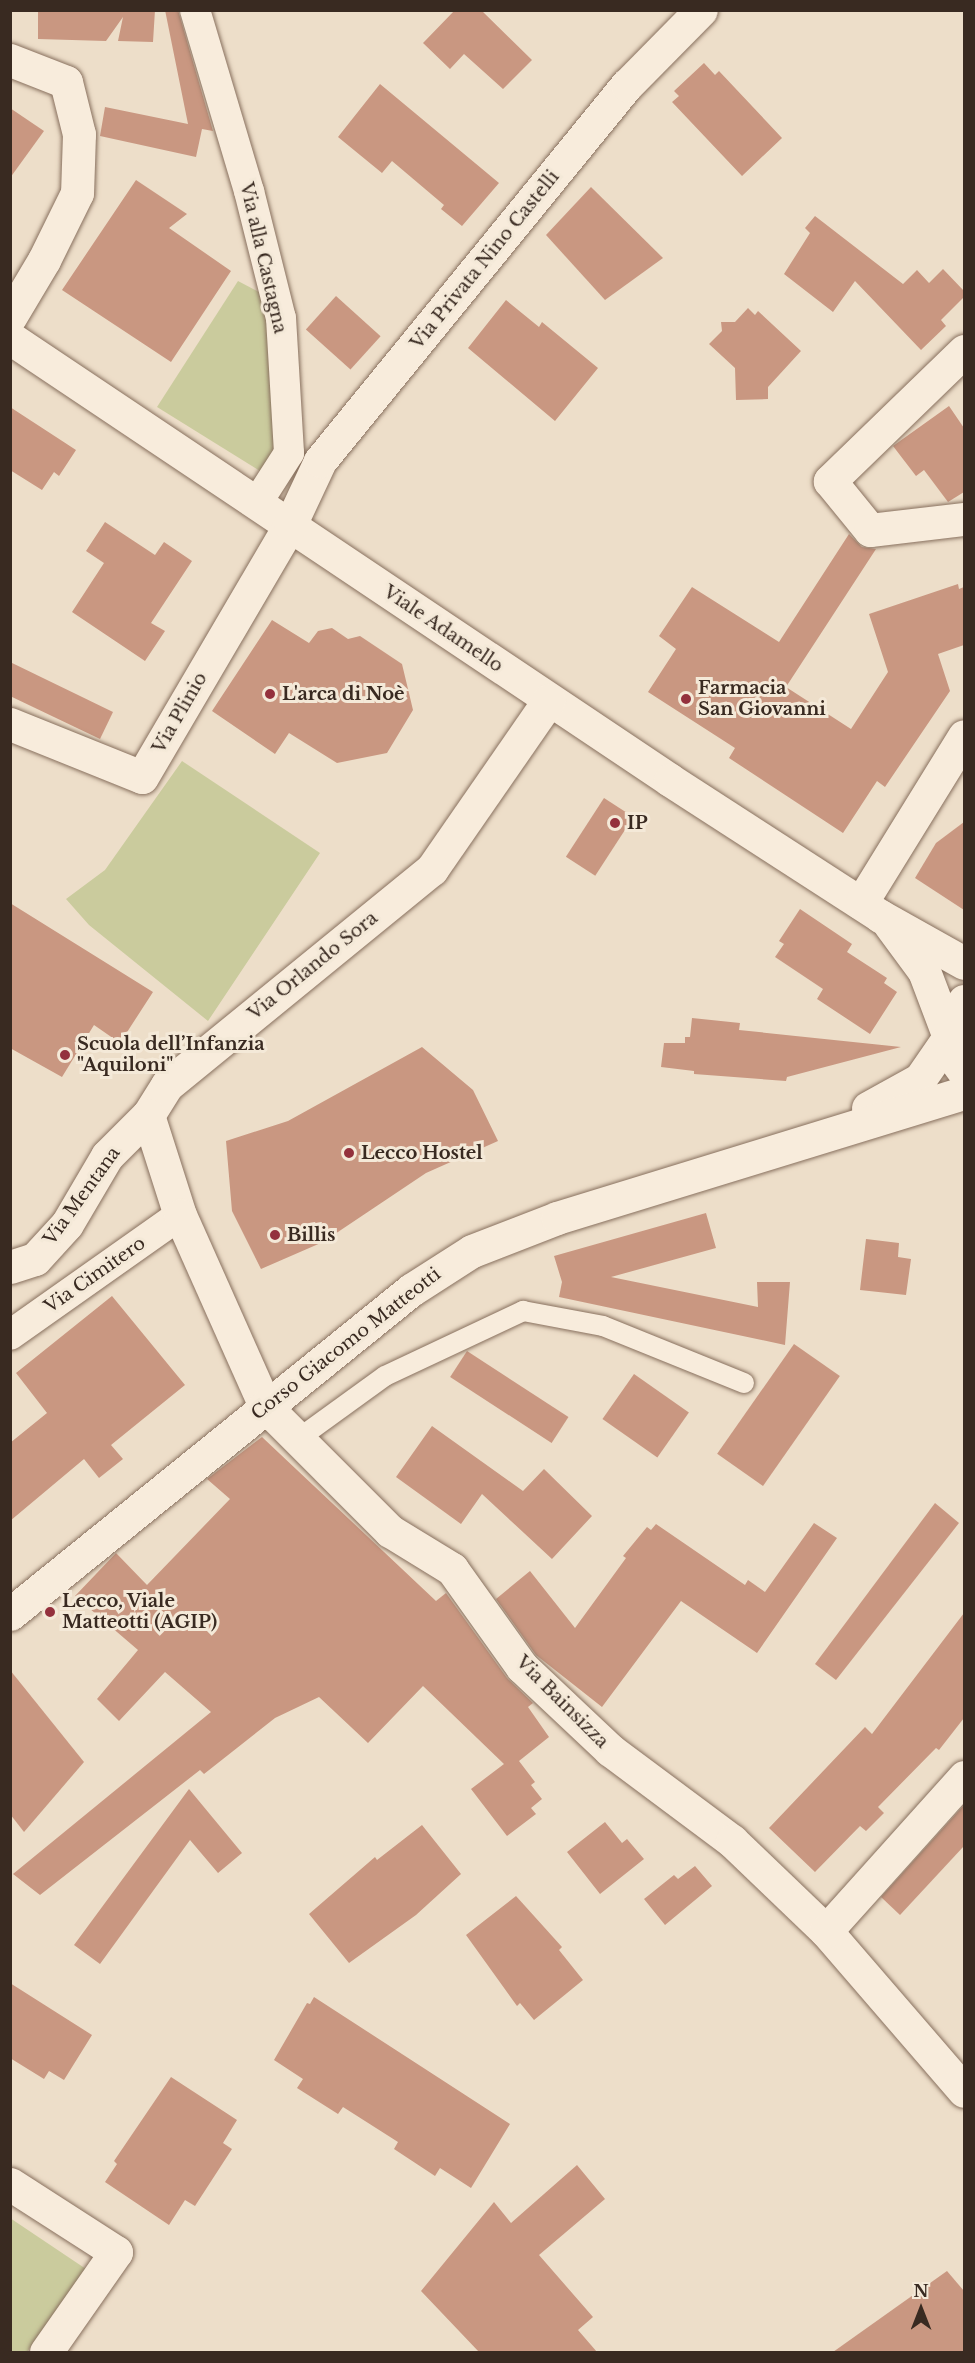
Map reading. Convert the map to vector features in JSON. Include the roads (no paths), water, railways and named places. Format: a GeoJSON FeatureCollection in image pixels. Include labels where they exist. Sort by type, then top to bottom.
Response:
{"type":"FeatureCollection","features":[{"type":"Feature","properties":{"kind":"street","name":"Via alla Castagna"},"geometry":{"type":"LineString","coordinates":[[195,10],[249,190],[280,318],[289,453],[257,503]]}},
{"type":"Feature","properties":{"kind":"street","name":"Via Privata Nino Castelli"},"geometry":{"type":"LineString","coordinates":[[290,525],[320,461],[627,85],[700,10]]}},
{"type":"Feature","properties":{"kind":"street"},"geometry":{"type":"LineString","coordinates":[[10,60],[66,82],[79,134],[77,193],[44,260],[10,317]]}},
{"type":"Feature","properties":{"kind":"street","name":"Viale Adamello"},"geometry":{"type":"LineString","coordinates":[[10,338],[549,700],[870,909],[964,963]]}},
{"type":"Feature","properties":{"kind":"street"},"geometry":{"type":"LineString","coordinates":[[964,351],[830,481],[870,530],[964,519]]}},
{"type":"Feature","properties":{"kind":"street","name":"Via Plinio"},"geometry":{"type":"LineString","coordinates":[[10,724],[142,777],[290,525]]}},
{"type":"Feature","properties":{"kind":"street","name":"Via Orlando Sora"},"geometry":{"type":"LineString","coordinates":[[148,1115],[167,1085],[432,869],[549,700]]}},
{"type":"Feature","properties":{"kind":"street"},"geometry":{"type":"LineString","coordinates":[[870,909],[964,736]]}},
{"type":"Feature","properties":{"kind":"street","name":"Viale Adamello"},"geometry":{"type":"LineString","coordinates":[[870,909],[909,948],[924,971],[949,1037],[953,1057],[964,1072]]}},
{"type":"Feature","properties":{"kind":"street","name":"Corso Giacomo Matteotti"},"geometry":{"type":"LineString","coordinates":[[835,1132],[864,1110],[920,1079],[949,1037],[952,1018],[964,1001]]}},
{"type":"Feature","properties":{"kind":"street","name":"Corso Giacomo Matteotti"},"geometry":{"type":"LineString","coordinates":[[10,1614],[411,1290],[472,1251],[557,1218],[964,1093]]}},
{"type":"Feature","properties":{"kind":"street"},"geometry":{"type":"LineString","coordinates":[[148,1115],[180,1215],[265,1406]]}},
{"type":"Feature","properties":{"kind":"street","name":"Via Mentana"},"geometry":{"type":"LineString","coordinates":[[10,1267],[35,1259],[67,1224],[107,1156],[148,1115]]}},
{"type":"Feature","properties":{"kind":"street","name":"Via Cimitero"},"geometry":{"type":"LineString","coordinates":[[10,1335],[180,1215]]}},
{"type":"Feature","properties":{"kind":"street","name":"Via Bainsizza"},"geometry":{"type":"LineString","coordinates":[[265,1406],[390,1531],[452,1569],[522,1667],[610,1750],[732,1840],[826,1931],[964,2091]]}},
{"type":"Feature","properties":{"kind":"street"},"geometry":{"type":"LineString","coordinates":[[826,1931],[964,1777]]}},
{"type":"Feature","properties":{"kind":"street"},"geometry":{"type":"LineString","coordinates":[[10,2184],[116,2252],[46,2352]]}},
{"type":"Feature","properties":{"kind":"lane"},"geometry":{"type":"LineString","coordinates":[[298,1439],[385,1376],[523,1311],[603,1326],[744,1383]]}},
{"type":"Feature","properties":{"kind":"place","name":"L'arca di Noè"},"geometry":{"type":"Point","coordinates":[270,694]}},
{"type":"Feature","properties":{"kind":"place","name":"Farmacia San Giovanni"},"geometry":{"type":"Point","coordinates":[686,699]}},
{"type":"Feature","properties":{"kind":"place","name":"IP"},"geometry":{"type":"Point","coordinates":[615,823]}},
{"type":"Feature","properties":{"kind":"place","name":"Scuola dell’Infanzia \"Aquiloni\""},"geometry":{"type":"Point","coordinates":[65,1055]}},
{"type":"Feature","properties":{"kind":"place","name":"Lecco Hostel"},"geometry":{"type":"Point","coordinates":[349,1153]}},
{"type":"Feature","properties":{"kind":"place","name":"Billis"},"geometry":{"type":"Point","coordinates":[275,1235]}},
{"type":"Feature","properties":{"kind":"place","name":"Lecco, Viale Matteotti (AGIP)"},"geometry":{"type":"Point","coordinates":[50,1612]}}]}
